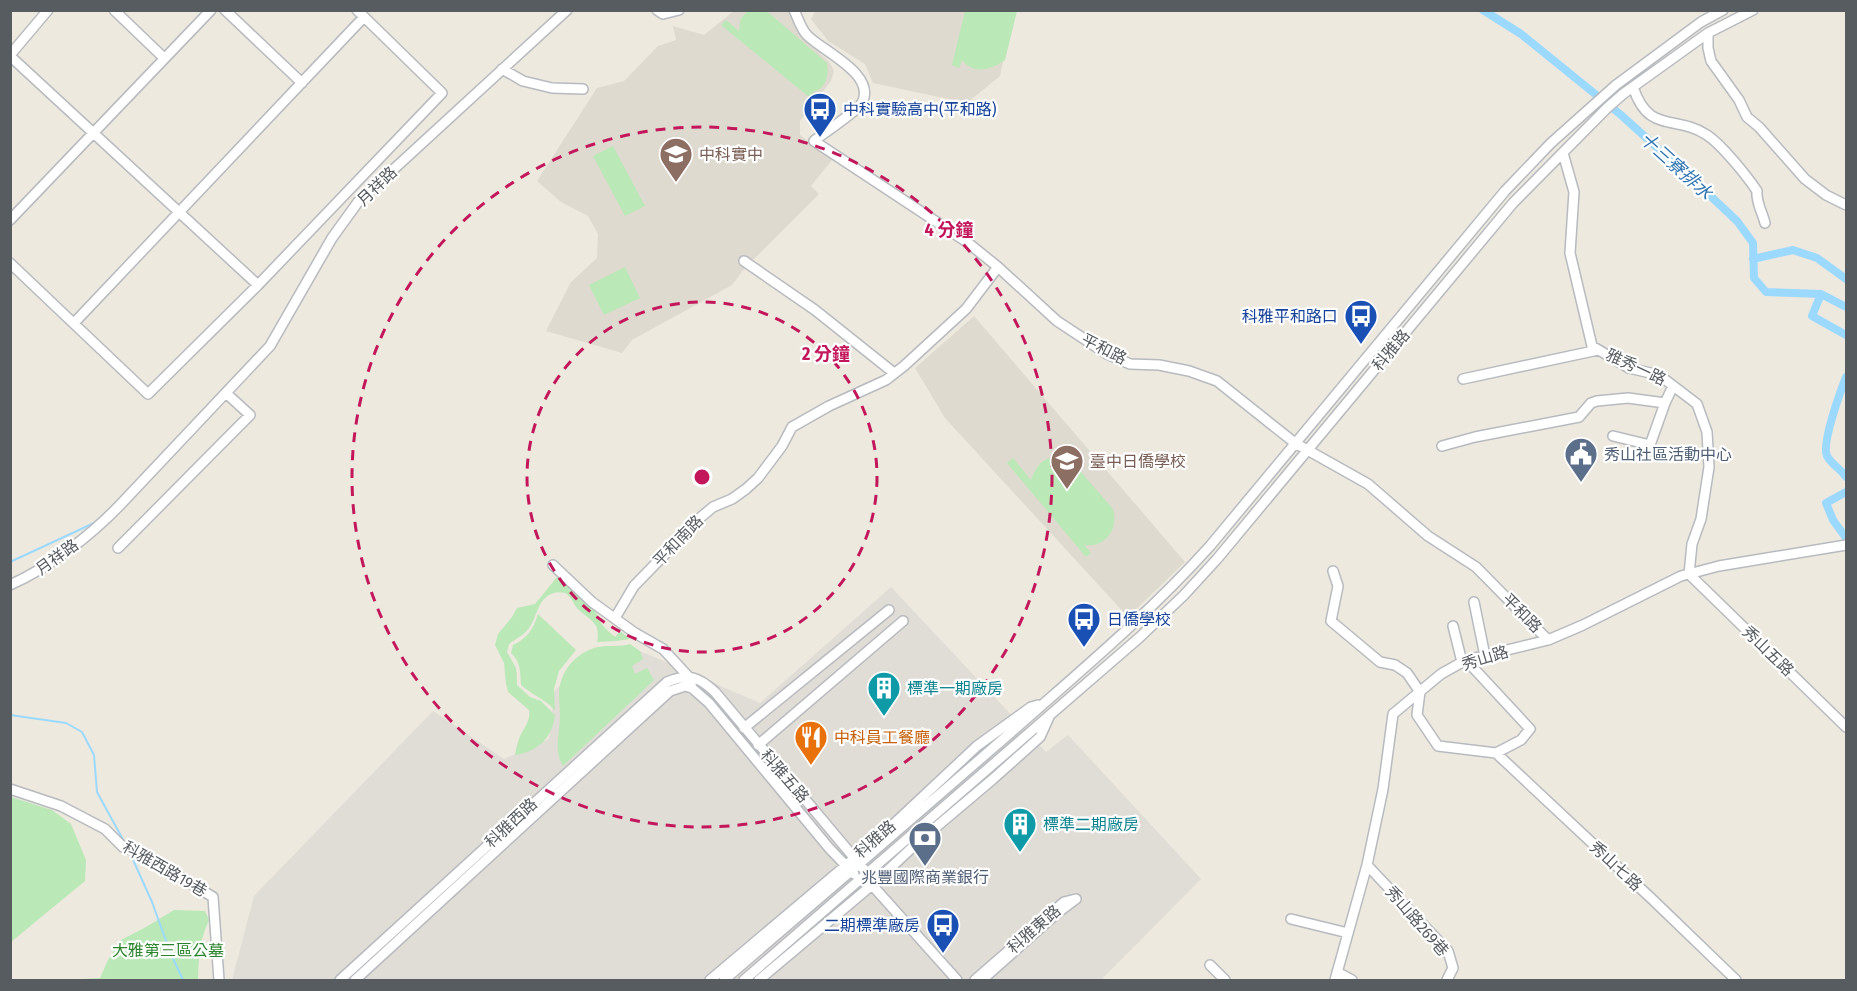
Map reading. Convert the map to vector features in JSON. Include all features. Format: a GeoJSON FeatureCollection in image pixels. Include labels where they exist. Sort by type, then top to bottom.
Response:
{"type":"FeatureCollection","features":[{"type":"Feature","properties":{"kind":"street"},"geometry":{"type":"LineString","coordinates":[[48,10],[10,55],[258,285]]}},
{"type":"Feature","properties":{"kind":"street"},"geometry":{"type":"LineString","coordinates":[[114,10],[164,58]]}},
{"type":"Feature","properties":{"kind":"street"},"geometry":{"type":"LineString","coordinates":[[10,220],[211,10]]}},
{"type":"Feature","properties":{"kind":"street"},"geometry":{"type":"LineString","coordinates":[[225,10],[302,83]]}},
{"type":"Feature","properties":{"kind":"street","name":"月祥路"},"geometry":{"type":"LineString","coordinates":[[10,585],[34,574],[98,527],[270,346],[332,238],[358,202],[567,10]]}},
{"type":"Feature","properties":{"kind":"street"},"geometry":{"type":"LineString","coordinates":[[657,10],[663,14],[679,10]]}},
{"type":"Feature","properties":{"kind":"street","name":"平和路"},"geometry":{"type":"LineString","coordinates":[[794,10],[806,33],[838,57],[860,78],[864,90],[861,103],[855,110],[814,141],[967,242],[1057,321],[1107,354],[1130,364],[1159,365],[1189,371],[1217,381],[1295,443],[1368,484],[1428,536],[1476,567],[1548,640]]}},
{"type":"Feature","properties":{"kind":"street","name":"科雅路"},"geometry":{"type":"LineString","coordinates":[[724,981],[849,868],[1043,704],[1177,584],[1504,190],[1551,143],[1616,85],[1701,22],[1723,10]]}},
{"type":"Feature","properties":{"kind":"street","name":"科雅路"},"geometry":{"type":"LineString","coordinates":[[744,981],[1140,637],[1184,595],[1217,560],[1513,203],[1607,108],[1708,33],[1753,10]]}},
{"type":"Feature","properties":{"kind":"street"},"geometry":{"type":"LineString","coordinates":[[10,262],[74,324],[148,394],[258,285],[442,93],[361,14],[302,83],[74,324]]}},
{"type":"Feature","properties":{"kind":"street"},"geometry":{"type":"LineString","coordinates":[[1708,33],[1711,61],[1739,100],[1747,117],[1759,127],[1805,179],[1826,195],[1846,205]]}},
{"type":"Feature","properties":{"kind":"street"},"geometry":{"type":"LineString","coordinates":[[504,70],[523,81],[552,88],[583,89]]}},
{"type":"Feature","properties":{"kind":"street"},"geometry":{"type":"LineString","coordinates":[[1633,87],[1638,102],[1653,118],[1666,123],[1688,126],[1715,141],[1757,191],[1756,200],[1762,210],[1765,223]]}},
{"type":"Feature","properties":{"kind":"street","name":"雅秀一路"},"geometry":{"type":"LineString","coordinates":[[1563,153],[1574,192],[1570,253],[1592,346],[1629,368],[1659,375],[1697,404],[1707,432],[1709,467],[1701,519],[1692,544],[1689,574]]}},
{"type":"Feature","properties":{"kind":"street"},"geometry":{"type":"LineString","coordinates":[[744,261],[815,310],[894,373]]}},
{"type":"Feature","properties":{"kind":"street","name":"平和南路"},"geometry":{"type":"LineString","coordinates":[[615,618],[634,586],[701,518],[713,507],[732,499],[758,478],[782,446],[792,427],[829,406],[886,380],[966,309],[998,267]]}},
{"type":"Feature","properties":{"kind":"street"},"geometry":{"type":"LineString","coordinates":[[1463,379],[1598,350]]}},
{"type":"Feature","properties":{"kind":"street"},"geometry":{"type":"LineString","coordinates":[[1613,436],[1650,445],[1673,386]]}},
{"type":"Feature","properties":{"kind":"street"},"geometry":{"type":"LineString","coordinates":[[118,548],[250,415],[226,394]]}},
{"type":"Feature","properties":{"kind":"street"},"geometry":{"type":"LineString","coordinates":[[1442,446],[1475,437],[1578,417],[1591,403],[1597,401],[1628,398],[1665,403]]}},
{"type":"Feature","properties":{"kind":"street","name":"秀山路"},"geometry":{"type":"LineString","coordinates":[[1336,976],[1367,865],[1383,789],[1393,714],[1441,674],[1464,661],[1548,640],[1681,576],[1719,566],[1846,545]]}},
{"type":"Feature","properties":{"kind":"street"},"geometry":{"type":"LineString","coordinates":[[553,565],[592,602],[635,633],[663,649],[688,676],[692,688]]}},
{"type":"Feature","properties":{"kind":"street"},"geometry":{"type":"LineString","coordinates":[[1333,571],[1338,586],[1331,621],[1380,662],[1395,666],[1407,673],[1420,692],[1417,715],[1438,746],[1496,753],[1521,740],[1530,729],[1464,661],[1453,626]]}},
{"type":"Feature","properties":{"kind":"street","name":"秀山五路"},"geometry":{"type":"LineString","coordinates":[[1689,574],[1846,727]]}},
{"type":"Feature","properties":{"kind":"street"},"geometry":{"type":"LineString","coordinates":[[1474,602],[1485,656]]}},
{"type":"Feature","properties":{"kind":"street"},"geometry":{"type":"LineString","coordinates":[[744,728],[889,610]]}},
{"type":"Feature","properties":{"kind":"street"},"geometry":{"type":"LineString","coordinates":[[758,745],[903,621]]}},
{"type":"Feature","properties":{"kind":"street","name":"科雅五路"},"geometry":{"type":"LineString","coordinates":[[688,676],[702,680],[709,686],[857,861],[863,876]]}},
{"type":"Feature","properties":{"kind":"street","name":"科雅西路"},"geometry":{"type":"LineString","coordinates":[[340,981],[667,682],[688,676]]}},
{"type":"Feature","properties":{"kind":"street","name":"科雅西路"},"geometry":{"type":"LineString","coordinates":[[355,981],[670,691],[686,686],[692,688]]}},
{"type":"Feature","properties":{"kind":"street","name":"科雅五路"},"geometry":{"type":"LineString","coordinates":[[692,688],[709,703],[829,848],[849,868],[863,876],[872,885],[957,981]]}},
{"type":"Feature","properties":{"kind":"street","name":"科雅路"},"geometry":{"type":"LineString","coordinates":[[759,981],[1040,737],[1050,715]]}},
{"type":"Feature","properties":{"kind":"street","name":"秀山七路"},"geometry":{"type":"LineString","coordinates":[[1496,753],[1736,981]]}},
{"type":"Feature","properties":{"kind":"street","name":"科雅西路19巷"},"geometry":{"type":"LineString","coordinates":[[10,789],[61,806],[105,829],[127,848],[139,852],[213,897],[219,981]]}},
{"type":"Feature","properties":{"kind":"street","name":"秀山路269巷"},"geometry":{"type":"LineString","coordinates":[[1367,865],[1448,951],[1453,968],[1447,981]]}},
{"type":"Feature","properties":{"kind":"street","name":"科雅路"},"geometry":{"type":"LineString","coordinates":[[710,981],[849,868]]}},
{"type":"Feature","properties":{"kind":"street","name":"科雅東路"},"geometry":{"type":"LineString","coordinates":[[975,981],[1065,902],[1076,899],[1056,914],[982,981]]}},
{"type":"Feature","properties":{"kind":"street"},"geometry":{"type":"LineString","coordinates":[[1291,919],[1348,933]]}},
{"type":"Feature","properties":{"kind":"street"},"geometry":{"type":"LineString","coordinates":[[1210,965],[1225,981]]}},
{"type":"Feature","properties":{"kind":"street"},"geometry":{"type":"LineString","coordinates":[[1336,976],[1352,981]]}},
{"type":"Feature","properties":{"kind":"shaded area"},"geometry":{"type":"Polygon","coordinates":[[[816,10],[1014,11],[1000,76],[967,103],[873,83],[865,64],[828,41],[811,19],[816,10]]]}},
{"type":"Feature","properties":{"kind":"shaded area","name":"中科實中"},"geometry":{"type":"Polygon","coordinates":[[[734,11],[791,11],[804,38],[830,63],[834,71],[831,81],[800,121],[800,135],[832,160],[811,186],[819,194],[744,269],[732,285],[632,340],[622,353],[546,331],[571,282],[597,258],[598,234],[588,216],[561,202],[537,181],[597,88],[624,81],[658,46],[676,40],[673,26],[704,35],[734,11]]]}},
{"type":"Feature","properties":{"kind":"shaded area","name":"臺中日僑學校"},"geometry":{"type":"Polygon","coordinates":[[[974,316],[1185,562],[1128,617],[945,418],[915,368],[974,316]]]}},
{"type":"Feature","properties":{"kind":"shaded area"},"geometry":{"type":"Polygon","coordinates":[[[891,587],[1046,752],[1068,735],[1201,879],[1101,980],[232,980],[254,896],[433,711],[504,759],[549,739],[554,692],[581,660],[640,651],[760,703],[891,587]]]}},
{"type":"Feature","properties":{"kind":"green space"},"geometry":{"type":"Polygon","coordinates":[[[748,11],[768,12],[827,63],[826,82],[817,91],[812,92],[818,97],[814,101],[721,25],[726,20],[739,31],[741,18],[748,11]]]}},
{"type":"Feature","properties":{"kind":"green space"},"geometry":{"type":"Polygon","coordinates":[[[965,11],[1017,11],[1005,60],[983,69],[972,68],[962,60],[959,68],[952,65],[965,11]]]}},
{"type":"Feature","properties":{"kind":"green space"},"geometry":{"type":"Polygon","coordinates":[[[613,146],[645,206],[625,216],[593,156],[613,146]]]}},
{"type":"Feature","properties":{"kind":"green space"},"geometry":{"type":"Polygon","coordinates":[[[625,267],[640,298],[604,315],[589,285],[625,267]]]}},
{"type":"Feature","properties":{"kind":"green space"},"geometry":{"type":"Polygon","coordinates":[[[1057,456],[1068,459],[1074,464],[1113,509],[1112,530],[1099,543],[1084,545],[1091,553],[1086,557],[1007,463],[1013,458],[1031,480],[1040,464],[1057,456]]]}},
{"type":"Feature","properties":{"kind":"green space"},"geometry":{"type":"Polygon","coordinates":[[[557,577],[596,612],[601,623],[615,637],[620,631],[630,639],[597,642],[597,628],[567,594],[554,593],[543,600],[529,628],[509,644],[507,652],[517,673],[517,685],[530,697],[541,701],[555,715],[554,723],[548,737],[537,747],[515,755],[519,739],[528,722],[529,710],[508,692],[504,663],[495,645],[498,634],[517,608],[535,604],[557,577]]]}},
{"type":"Feature","properties":{"kind":"green space"},"geometry":{"type":"Polygon","coordinates":[[[538,614],[576,650],[559,671],[554,689],[555,710],[521,685],[518,664],[511,653],[513,645],[529,632],[538,614]]]}},
{"type":"Feature","properties":{"kind":"green space"},"geometry":{"type":"Polygon","coordinates":[[[630,644],[640,651],[643,659],[632,666],[635,674],[647,668],[654,680],[563,766],[558,754],[559,693],[562,677],[576,658],[583,653],[602,646],[630,644]]]}},
{"type":"Feature","properties":{"kind":"green space"},"geometry":{"type":"Polygon","coordinates":[[[11,797],[52,810],[71,824],[86,860],[85,881],[11,942],[11,797]]]}},
{"type":"Feature","properties":{"kind":"green space","name":"大雅第三區公墓"},"geometry":{"type":"Polygon","coordinates":[[[174,910],[205,911],[209,920],[201,943],[198,980],[63,980],[100,978],[121,940],[174,910]]]}},
{"type":"Feature","properties":{"kind":"waterway","name":"十三寮排水"},"geometry":{"type":"LineString","coordinates":[[1483,10],[1521,34],[1621,115],[1737,221],[1753,243],[1754,278],[1766,292],[1821,294],[1846,307]]}},
{"type":"Feature","properties":{"kind":"waterway"},"geometry":{"type":"LineString","coordinates":[[1753,259],[1793,250],[1817,258],[1846,279]]}},
{"type":"Feature","properties":{"kind":"waterway"},"geometry":{"type":"LineString","coordinates":[[1821,294],[1812,316],[1846,335]]}},
{"type":"Feature","properties":{"kind":"waterway"},"geometry":{"type":"LineString","coordinates":[[1846,377],[1832,417],[1826,450],[1829,459],[1846,477]]}},
{"type":"Feature","properties":{"kind":"waterway"},"geometry":{"type":"LineString","coordinates":[[1846,492],[1826,503],[1833,520],[1846,538]]}},
{"type":"Feature","properties":{"kind":"waterway"},"geometry":{"type":"LineString","coordinates":[[10,562],[94,523],[106,513]]}},
{"type":"Feature","properties":{"kind":"waterway"},"geometry":{"type":"LineString","coordinates":[[10,715],[66,723],[82,732],[94,755],[97,792],[126,845]]}},
{"type":"Feature","properties":{"kind":"waterway"},"geometry":{"type":"LineString","coordinates":[[130,853],[183,980]]}},
{"type":"Feature","properties":{"kind":"place","name":"中科實驗高中(平和路)"},"geometry":{"type":"Point","coordinates":[820,138]}},
{"type":"Feature","properties":{"kind":"place","name":"中科實中"},"geometry":{"type":"Point","coordinates":[676,183]}},
{"type":"Feature","properties":{"kind":"place","name":"科雅平和路口"},"geometry":{"type":"Point","coordinates":[1361,345]}},
{"type":"Feature","properties":{"kind":"place","name":"秀山社區活動中心"},"geometry":{"type":"Point","coordinates":[1581,483]}},
{"type":"Feature","properties":{"kind":"place","name":"臺中日僑學校"},"geometry":{"type":"Point","coordinates":[1067,490]}},
{"type":"Feature","properties":{"kind":"place","name":"日僑學校"},"geometry":{"type":"Point","coordinates":[1084,648]}},
{"type":"Feature","properties":{"kind":"place","name":"標準一期廠房"},"geometry":{"type":"Point","coordinates":[884,717]}},
{"type":"Feature","properties":{"kind":"place","name":"中科員工餐廳"},"geometry":{"type":"Point","coordinates":[811,766]}},
{"type":"Feature","properties":{"kind":"place","name":"標準二期廠房"},"geometry":{"type":"Point","coordinates":[1020,853]}},
{"type":"Feature","properties":{"kind":"place","name":"兆豐國際商業銀行"},"geometry":{"type":"Point","coordinates":[925,867]}},
{"type":"Feature","properties":{"kind":"place","name":"二期標準廠房"},"geometry":{"type":"Point","coordinates":[943,954]}}]}
